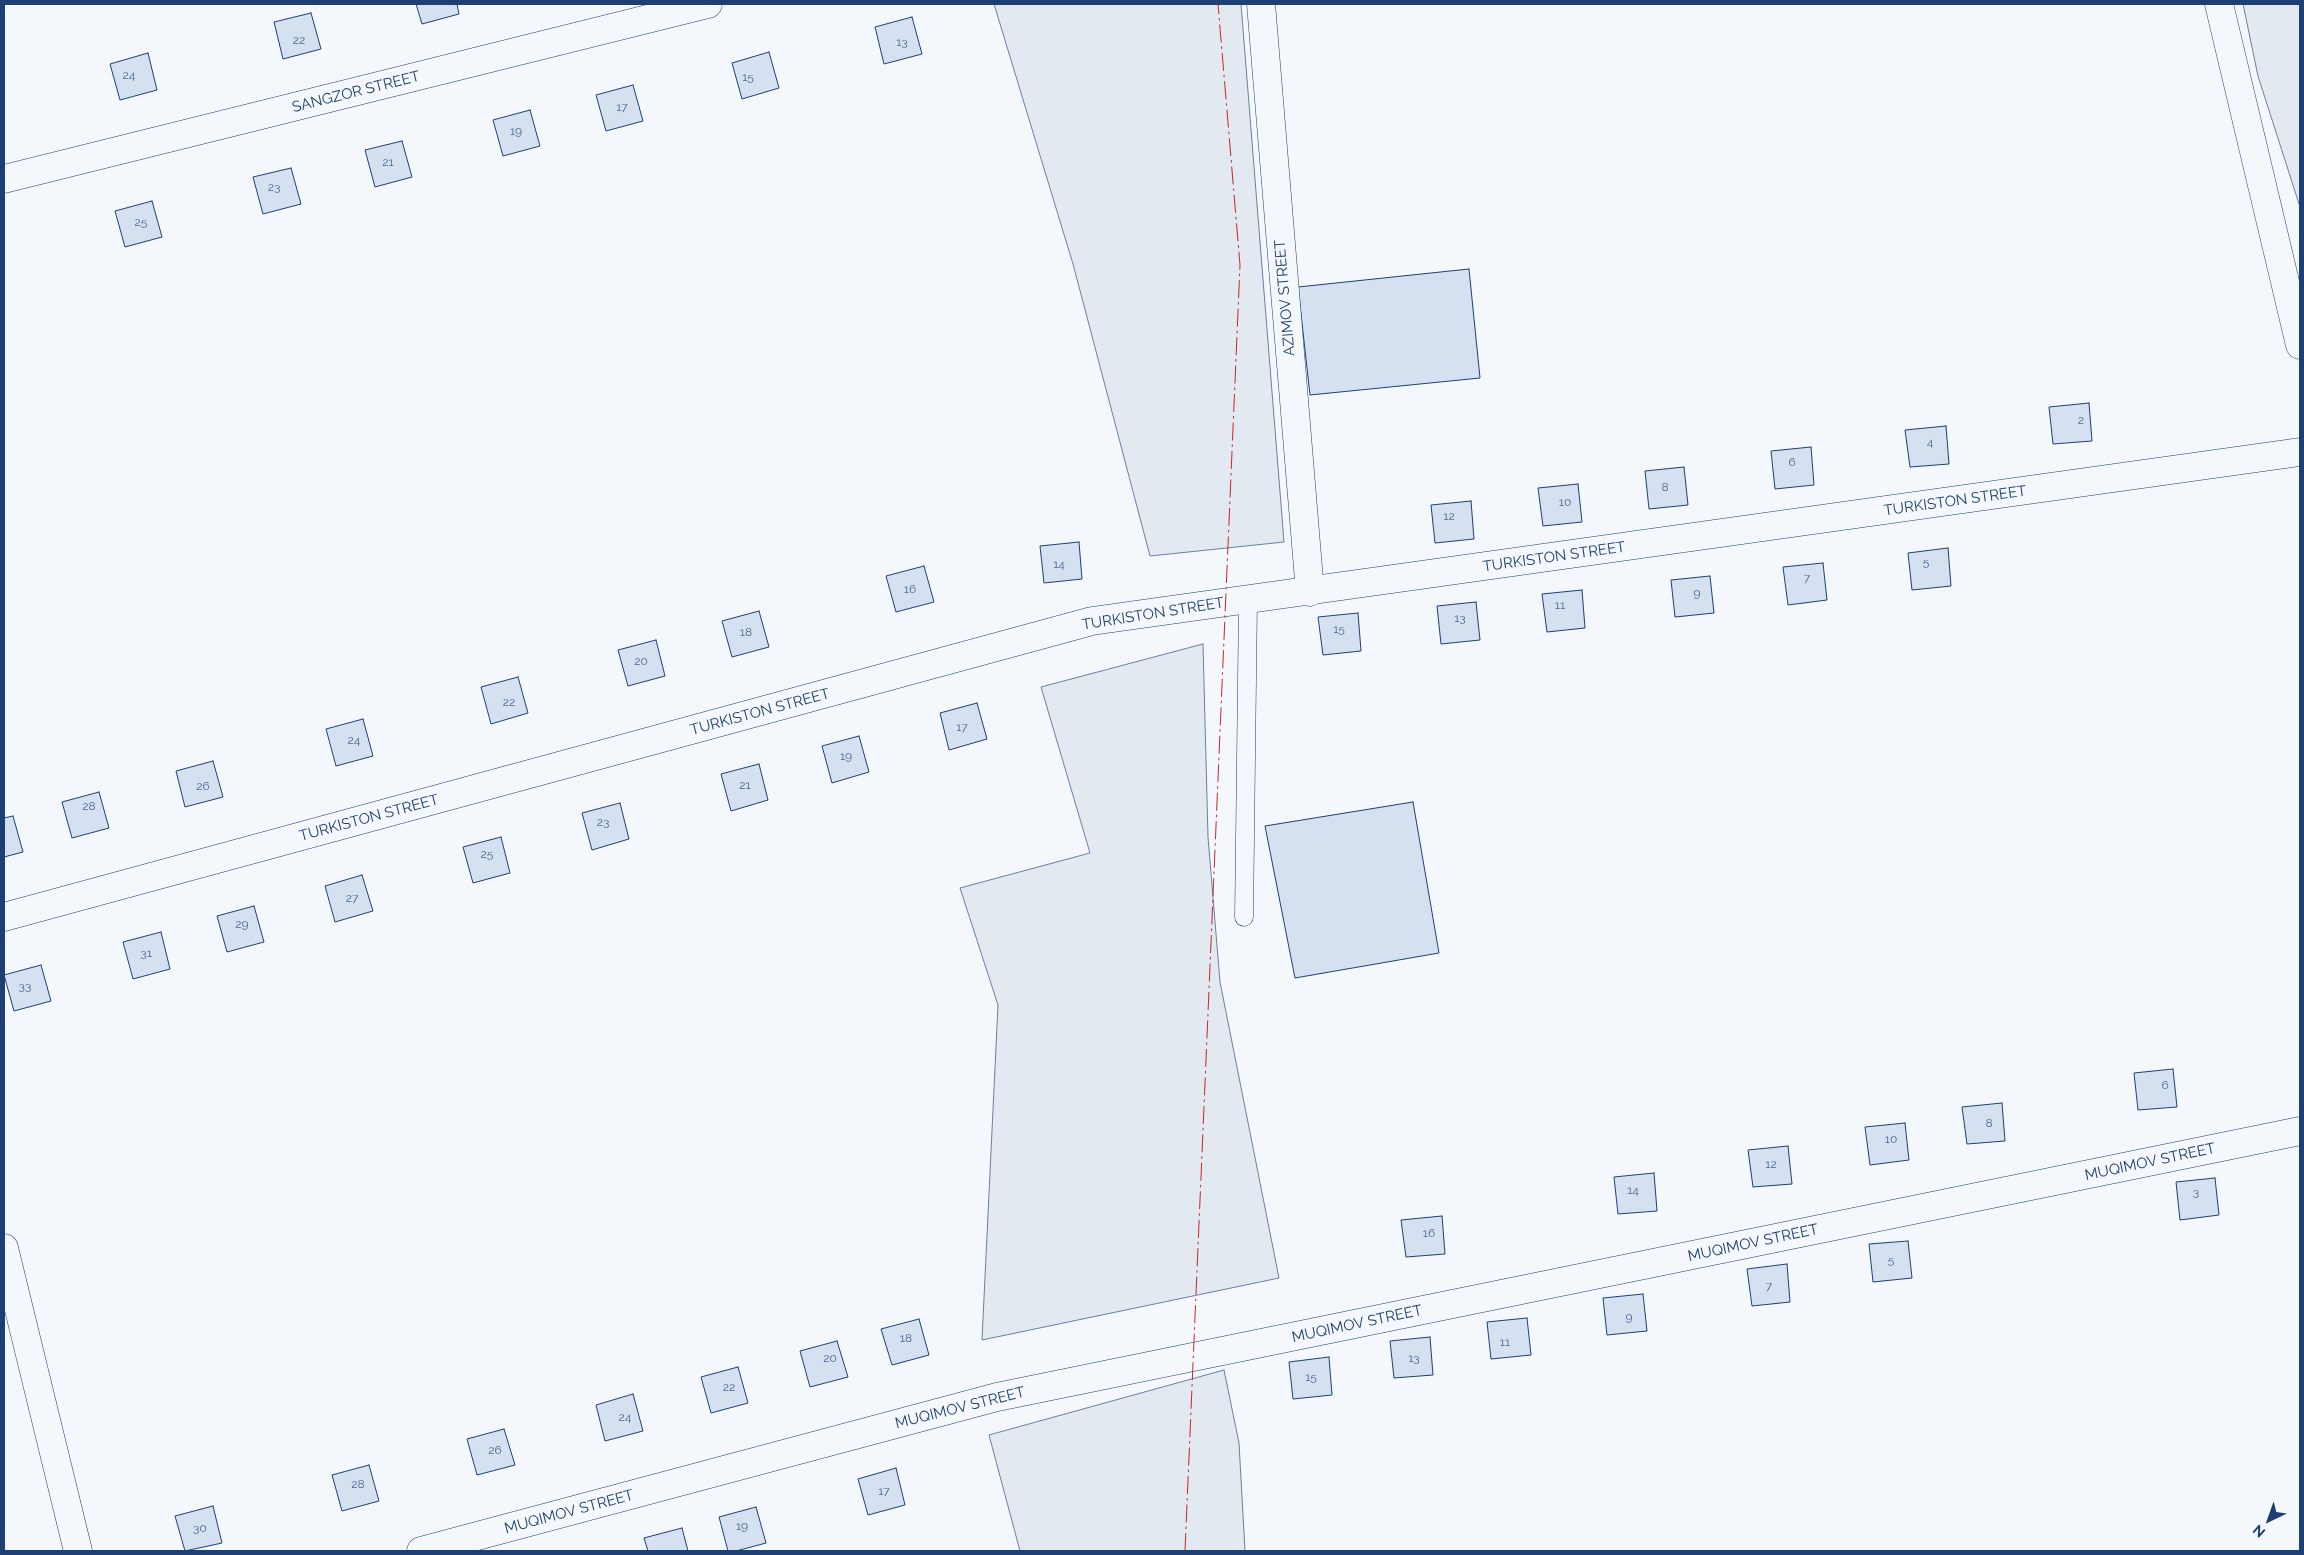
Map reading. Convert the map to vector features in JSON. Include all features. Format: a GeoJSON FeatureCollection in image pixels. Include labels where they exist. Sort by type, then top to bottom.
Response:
{"type":"FeatureCollection","features":[{"type":"Feature","properties":{"kind":"street","name":"SANGZOR STREET"},"geometry":{"type":"LineString","coordinates":[[4,179],[708,4]]}},
{"type":"Feature","properties":{"kind":"street","name":"AZIMOV STREET"},"geometry":{"type":"LineString","coordinates":[[1261,4],[1310,592]]}},
{"type":"Feature","properties":{"kind":"street"},"geometry":{"type":"LineString","coordinates":[[2219,4],[2300,345]]}},
{"type":"Feature","properties":{"kind":"street","name":"TURKISTON STREET"},"geometry":{"type":"LineString","coordinates":[[4,917],[1092,621],[2300,452]]}},
{"type":"Feature","properties":{"kind":"street","name":"MUQIMOV STREET"},"geometry":{"type":"LineString","coordinates":[[421,1551],[997,1397],[2300,1131]]}},
{"type":"Feature","properties":{"kind":"street"},"geometry":{"type":"LineString","coordinates":[[4,1248],[78,1551]]}},
{"type":"Feature","properties":{"kind":"lane"},"geometry":{"type":"LineString","coordinates":[[1244,917],[1248,600]]}},
{"type":"Feature","properties":{"kind":"shaded area"},"geometry":{"type":"Polygon","coordinates":[[[994,4],[1241,4],[1284,542],[1150,556],[1073,264],[994,4]]]}},
{"type":"Feature","properties":{"kind":"shaded area"},"geometry":{"type":"Polygon","coordinates":[[[2243,4],[2300,4],[2300,207],[2258,76],[2243,4]]]}},
{"type":"Feature","properties":{"kind":"shaded area"},"geometry":{"type":"Polygon","coordinates":[[[1203,644],[1208,837],[1220,982],[1279,1278],[982,1340],[998,1005],[960,888],[1090,853],[1041,687],[1203,644]]]}},
{"type":"Feature","properties":{"kind":"shaded area"},"geometry":{"type":"Polygon","coordinates":[[[1224,1370],[1239,1443],[1245,1551],[1020,1551],[989,1435],[1224,1370]]]}},
{"type":"Feature","properties":{"kind":"building"},"geometry":{"type":"Polygon","coordinates":[[[416,4],[457,4],[459,14],[422,24],[416,4]]]}},
{"type":"Feature","properties":{"kind":"building"},"geometry":{"type":"Polygon","coordinates":[[[311,13],[321,49],[283,59],[274,22],[311,13]]]}},
{"type":"Feature","properties":{"kind":"building"},"geometry":{"type":"Polygon","coordinates":[[[912,17],[922,54],[884,64],[875,27],[912,17]]]}},
{"type":"Feature","properties":{"kind":"building"},"geometry":{"type":"Polygon","coordinates":[[[769,52],[779,88],[742,99],[732,63],[769,52]]]}},
{"type":"Feature","properties":{"kind":"building"},"geometry":{"type":"Polygon","coordinates":[[[148,53],[157,90],[120,100],[110,64],[148,53]]]}},
{"type":"Feature","properties":{"kind":"building"},"geometry":{"type":"Polygon","coordinates":[[[633,85],[643,121],[606,131],[596,95],[633,85]]]}},
{"type":"Feature","properties":{"kind":"building"},"geometry":{"type":"Polygon","coordinates":[[[530,110],[540,146],[503,156],[493,120],[530,110]]]}},
{"type":"Feature","properties":{"kind":"building"},"geometry":{"type":"Polygon","coordinates":[[[402,141],[412,177],[375,187],[365,150],[402,141]]]}},
{"type":"Feature","properties":{"kind":"building"},"geometry":{"type":"Polygon","coordinates":[[[291,168],[301,204],[263,214],[253,177],[291,168]]]}},
{"type":"Feature","properties":{"kind":"building"},"geometry":{"type":"Polygon","coordinates":[[[152,201],[162,237],[125,247],[115,211],[152,201]]]}},
{"type":"Feature","properties":{"kind":"building"},"geometry":{"type":"Polygon","coordinates":[[[1469,269],[1480,378],[1310,395],[1298,287],[1469,269]]]}},
{"type":"Feature","properties":{"kind":"building"},"geometry":{"type":"Polygon","coordinates":[[[2089,403],[2092,441],[2053,444],[2049,407],[2089,403]]]}},
{"type":"Feature","properties":{"kind":"building"},"geometry":{"type":"Polygon","coordinates":[[[1946,426],[1949,464],[1910,467],[1905,430],[1946,426]]]}},
{"type":"Feature","properties":{"kind":"building"},"geometry":{"type":"Polygon","coordinates":[[[1811,447],[1814,485],[1775,489],[1771,451],[1811,447]]]}},
{"type":"Feature","properties":{"kind":"building"},"geometry":{"type":"Polygon","coordinates":[[[1684,467],[1688,505],[1649,509],[1645,471],[1684,467]]]}},
{"type":"Feature","properties":{"kind":"building"},"geometry":{"type":"Polygon","coordinates":[[[1578,484],[1582,522],[1543,526],[1538,488],[1578,484]]]}},
{"type":"Feature","properties":{"kind":"building"},"geometry":{"type":"Polygon","coordinates":[[[1471,501],[1474,539],[1435,543],[1431,505],[1471,501]]]}},
{"type":"Feature","properties":{"kind":"building"},"geometry":{"type":"Polygon","coordinates":[[[1079,542],[1082,579],[1044,583],[1040,546],[1079,542]]]}},
{"type":"Feature","properties":{"kind":"building"},"geometry":{"type":"Polygon","coordinates":[[[1948,548],[1951,586],[1912,590],[1908,553],[1948,548]]]}},
{"type":"Feature","properties":{"kind":"building"},"geometry":{"type":"Polygon","coordinates":[[[1823,563],[1827,600],[1788,605],[1783,567],[1823,563]]]}},
{"type":"Feature","properties":{"kind":"building"},"geometry":{"type":"Polygon","coordinates":[[[924,566],[934,602],[896,612],[886,576],[924,566]]]}},
{"type":"Feature","properties":{"kind":"building"},"geometry":{"type":"Polygon","coordinates":[[[1710,576],[1714,613],[1675,617],[1671,580],[1710,576]]]}},
{"type":"Feature","properties":{"kind":"building"},"geometry":{"type":"Polygon","coordinates":[[[1582,590],[1585,628],[1547,632],[1542,594],[1582,590]]]}},
{"type":"Feature","properties":{"kind":"building"},"geometry":{"type":"Polygon","coordinates":[[[1476,602],[1480,640],[1441,644],[1437,606],[1476,602]]]}},
{"type":"Feature","properties":{"kind":"building"},"geometry":{"type":"Polygon","coordinates":[[[759,611],[769,647],[732,657],[722,621],[759,611]]]}},
{"type":"Feature","properties":{"kind":"building"},"geometry":{"type":"Polygon","coordinates":[[[1358,613],[1361,651],[1323,655],[1318,617],[1358,613]]]}},
{"type":"Feature","properties":{"kind":"building"},"geometry":{"type":"Polygon","coordinates":[[[656,640],[665,676],[628,686],[618,650],[656,640]]]}},
{"type":"Feature","properties":{"kind":"building"},"geometry":{"type":"Polygon","coordinates":[[[518,677],[528,713],[491,724],[481,687],[518,677]]]}},
{"type":"Feature","properties":{"kind":"building"},"geometry":{"type":"Polygon","coordinates":[[[977,703],[987,739],[949,750],[940,713],[977,703]]]}},
{"type":"Feature","properties":{"kind":"building"},"geometry":{"type":"Polygon","coordinates":[[[363,719],[373,756],[336,766],[326,729],[363,719]]]}},
{"type":"Feature","properties":{"kind":"building"},"geometry":{"type":"Polygon","coordinates":[[[859,736],[869,772],[832,783],[822,746],[859,736]]]}},
{"type":"Feature","properties":{"kind":"building"},"geometry":{"type":"Polygon","coordinates":[[[213,761],[223,797],[185,807],[176,771],[213,761]]]}},
{"type":"Feature","properties":{"kind":"building"},"geometry":{"type":"Polygon","coordinates":[[[759,764],[768,800],[731,811],[721,774],[759,764]]]}},
{"type":"Feature","properties":{"kind":"building"},"geometry":{"type":"Polygon","coordinates":[[[99,792],[109,828],[72,838],[62,802],[99,792]]]}},
{"type":"Feature","properties":{"kind":"building"},"geometry":{"type":"Polygon","coordinates":[[[1413,802],[1439,953],[1295,978],[1265,826],[1413,802]]]}},
{"type":"Feature","properties":{"kind":"building"},"geometry":{"type":"Polygon","coordinates":[[[620,803],[629,839],[592,850],[582,813],[620,803]]]}},
{"type":"Feature","properties":{"kind":"building"},"geometry":{"type":"Polygon","coordinates":[[[13,816],[23,852],[4,857],[4,818],[13,816]]]}},
{"type":"Feature","properties":{"kind":"building"},"geometry":{"type":"Polygon","coordinates":[[[501,837],[510,873],[473,883],[463,847],[501,837]]]}},
{"type":"Feature","properties":{"kind":"building"},"geometry":{"type":"Polygon","coordinates":[[[362,875],[373,911],[335,922],[325,886],[362,875]]]}},
{"type":"Feature","properties":{"kind":"building"},"geometry":{"type":"Polygon","coordinates":[[[254,906],[264,942],[227,952],[217,916],[254,906]]]}},
{"type":"Feature","properties":{"kind":"building"},"geometry":{"type":"Polygon","coordinates":[[[161,932],[170,969],[133,979],[123,942],[161,932]]]}},
{"type":"Feature","properties":{"kind":"building"},"geometry":{"type":"Polygon","coordinates":[[[41,965],[51,1001],[14,1011],[4,975],[41,965]]]}},
{"type":"Feature","properties":{"kind":"building"},"geometry":{"type":"Polygon","coordinates":[[[2173,1069],[2177,1107],[2138,1110],[2134,1073],[2173,1069]]]}},
{"type":"Feature","properties":{"kind":"building"},"geometry":{"type":"Polygon","coordinates":[[[2002,1103],[2005,1141],[1967,1144],[1962,1107],[2002,1103]]]}},
{"type":"Feature","properties":{"kind":"building"},"geometry":{"type":"Polygon","coordinates":[[[1905,1123],[1909,1160],[1870,1165],[1865,1127],[1905,1123]]]}},
{"type":"Feature","properties":{"kind":"building"},"geometry":{"type":"Polygon","coordinates":[[[1788,1146],[1792,1184],[1753,1187],[1748,1150],[1788,1146]]]}},
{"type":"Feature","properties":{"kind":"building"},"geometry":{"type":"Polygon","coordinates":[[[1654,1173],[1657,1211],[1618,1214],[1614,1177],[1654,1173]]]}},
{"type":"Feature","properties":{"kind":"building"},"geometry":{"type":"Polygon","coordinates":[[[2215,1178],[2219,1215],[2180,1220],[2176,1182],[2215,1178]]]}},
{"type":"Feature","properties":{"kind":"building"},"geometry":{"type":"Polygon","coordinates":[[[1442,1216],[1445,1254],[1406,1257],[1401,1220],[1442,1216]]]}},
{"type":"Feature","properties":{"kind":"building"},"geometry":{"type":"Polygon","coordinates":[[[1908,1241],[1912,1278],[1873,1282],[1869,1244],[1908,1241]]]}},
{"type":"Feature","properties":{"kind":"building"},"geometry":{"type":"Polygon","coordinates":[[[1787,1264],[1790,1302],[1752,1306],[1747,1269],[1787,1264]]]}},
{"type":"Feature","properties":{"kind":"building"},"geometry":{"type":"Polygon","coordinates":[[[1643,1294],[1647,1331],[1607,1335],[1603,1298],[1643,1294]]]}},
{"type":"Feature","properties":{"kind":"building"},"geometry":{"type":"Polygon","coordinates":[[[1527,1318],[1531,1355],[1491,1359],[1487,1322],[1527,1318]]]}},
{"type":"Feature","properties":{"kind":"building"},"geometry":{"type":"Polygon","coordinates":[[[919,1319],[929,1355],[892,1365],[881,1329],[919,1319]]]}},
{"type":"Feature","properties":{"kind":"building"},"geometry":{"type":"Polygon","coordinates":[[[1430,1337],[1433,1375],[1394,1378],[1390,1341],[1430,1337]]]}},
{"type":"Feature","properties":{"kind":"building"},"geometry":{"type":"Polygon","coordinates":[[[837,1341],[848,1377],[810,1387],[800,1351],[837,1341]]]}},
{"type":"Feature","properties":{"kind":"building"},"geometry":{"type":"Polygon","coordinates":[[[1329,1357],[1332,1395],[1293,1399],[1289,1362],[1329,1357]]]}},
{"type":"Feature","properties":{"kind":"building"},"geometry":{"type":"Polygon","coordinates":[[[738,1367],[748,1403],[711,1413],[701,1377],[738,1367]]]}},
{"type":"Feature","properties":{"kind":"building"},"geometry":{"type":"Polygon","coordinates":[[[633,1394],[643,1431],[605,1441],[596,1405],[633,1394]]]}},
{"type":"Feature","properties":{"kind":"building"},"geometry":{"type":"Polygon","coordinates":[[[504,1429],[515,1465],[477,1475],[467,1439],[504,1429]]]}},
{"type":"Feature","properties":{"kind":"building"},"geometry":{"type":"Polygon","coordinates":[[[369,1465],[379,1501],[342,1511],[332,1475],[369,1465]]]}},
{"type":"Feature","properties":{"kind":"building"},"geometry":{"type":"Polygon","coordinates":[[[896,1468],[905,1505],[868,1515],[858,1479],[896,1468]]]}},
{"type":"Feature","properties":{"kind":"building"},"geometry":{"type":"Polygon","coordinates":[[[213,1506],[222,1543],[185,1551],[175,1516],[213,1506]]]}},
{"type":"Feature","properties":{"kind":"building"},"geometry":{"type":"Polygon","coordinates":[[[756,1507],[766,1543],[736,1551],[728,1551],[719,1517],[756,1507]]]}},
{"type":"Feature","properties":{"kind":"building"},"geometry":{"type":"Polygon","coordinates":[[[682,1528],[688,1551],[648,1551],[644,1538],[682,1528]]]}},
{"type":"Feature","properties":{"kind":"power"},"geometry":{"type":"LineString","coordinates":[[1185,1551],[1240,265],[1218,4]]}}]}
